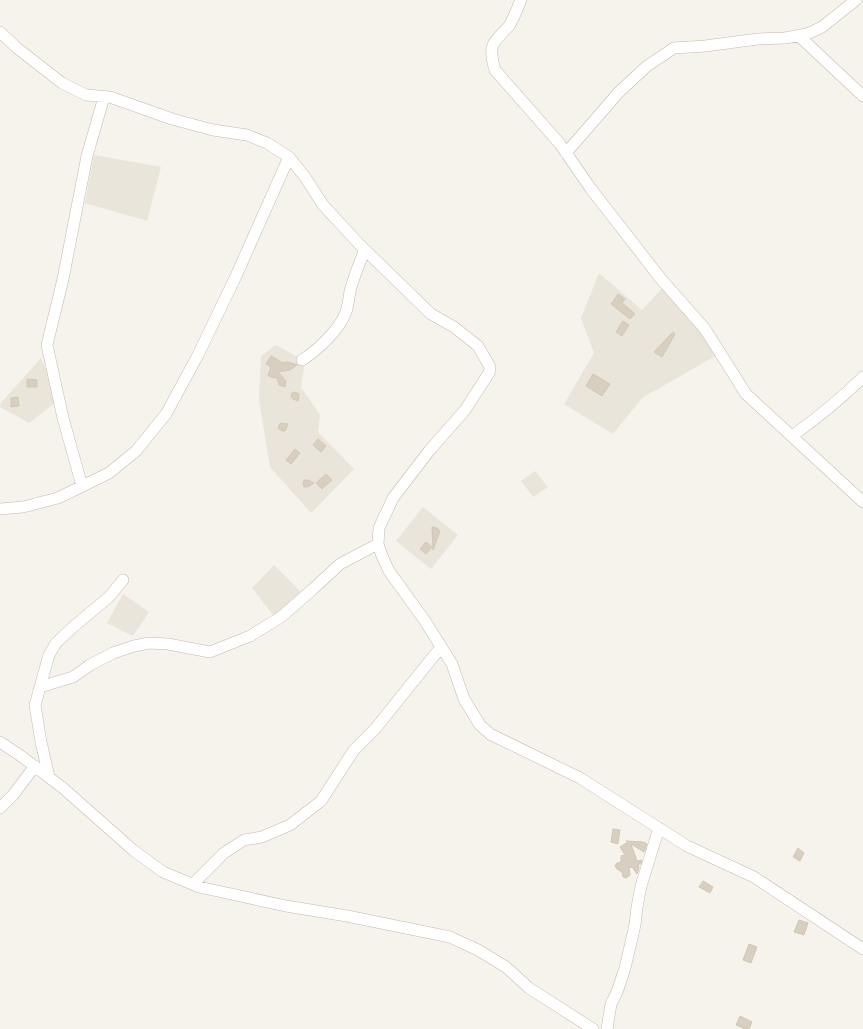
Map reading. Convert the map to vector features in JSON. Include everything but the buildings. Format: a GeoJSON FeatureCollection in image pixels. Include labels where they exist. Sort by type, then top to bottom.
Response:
{"type":"FeatureCollection","features":[{"type":"Feature","properties":{"kind":"street"},"geometry":{"type":"LineString","coordinates":[[520,0],[516,14],[509,26],[492,46],[492,56],[495,70],[530,109],[566,153],[591,189],[661,279],[705,329],[746,394],[863,502]]}},
{"type":"Feature","properties":{"kind":"street"},"geometry":{"type":"LineString","coordinates":[[566,153],[619,92],[647,66],[674,48],[705,46],[758,39],[785,38],[807,34],[822,27],[856,0]]}},
{"type":"Feature","properties":{"kind":"street"},"geometry":{"type":"LineString","coordinates":[[0,32],[17,48],[62,83],[86,95],[110,97],[199,127],[247,135],[267,143],[289,157],[306,177],[323,205],[365,250],[431,314],[454,327],[478,346],[490,367],[489,372],[465,410],[429,451],[393,498],[379,528],[378,544],[389,571],[425,621],[452,664],[464,699],[480,725],[490,734],[580,778],[687,846],[754,877],[863,949]]}},
{"type":"Feature","properties":{"kind":"street"},"geometry":{"type":"LineString","coordinates":[[799,36],[863,96]]}},
{"type":"Feature","properties":{"kind":"street"},"geometry":{"type":"LineString","coordinates":[[82,486],[62,418],[47,345],[63,279],[87,156],[104,97]]}},
{"type":"Feature","properties":{"kind":"street"},"geometry":{"type":"LineString","coordinates":[[0,509],[23,507],[58,498],[109,473],[136,451],[166,414],[198,355],[236,276],[289,157]]}},
{"type":"Feature","properties":{"kind":"street"},"geometry":{"type":"LineString","coordinates":[[302,360],[320,346],[333,333],[346,313],[350,290],[365,250]]}},
{"type":"Feature","properties":{"kind":"street"},"geometry":{"type":"LineString","coordinates":[[792,436],[843,396],[863,377]]}},
{"type":"Feature","properties":{"kind":"street"},"geometry":{"type":"LineString","coordinates":[[40,686],[72,677],[90,665],[134,646],[168,644],[210,652],[250,636],[281,617],[340,564],[378,544]]}},
{"type":"Feature","properties":{"kind":"street"},"geometry":{"type":"LineString","coordinates":[[49,777],[35,705],[49,655],[56,643],[109,597],[123,580]]}},
{"type":"Feature","properties":{"kind":"street"},"geometry":{"type":"LineString","coordinates":[[193,884],[224,853],[244,840],[262,837],[290,825],[321,801],[354,750],[375,729],[441,647]]}},
{"type":"Feature","properties":{"kind":"street"},"geometry":{"type":"LineString","coordinates":[[0,742],[64,788],[134,850],[163,872],[199,887],[286,906],[450,937],[478,950],[506,967],[529,988],[593,1029]]}},
{"type":"Feature","properties":{"kind":"street"},"geometry":{"type":"LineString","coordinates":[[0,808],[13,795],[34,766]]}},
{"type":"Feature","properties":{"kind":"street"},"geometry":{"type":"LineString","coordinates":[[607,1029],[610,1004],[618,992],[626,968],[641,886],[659,828]]}},
{"type":"Feature","properties":{"kind":"shaded area"},"geometry":{"type":"Polygon","coordinates":[[[94,155],[161,167],[147,221],[85,203],[94,155]]]}},
{"type":"Feature","properties":{"kind":"shaded area"},"geometry":{"type":"Polygon","coordinates":[[[599,273],[642,310],[667,283],[726,350],[642,398],[613,434],[564,404],[594,353],[581,318],[599,273]]]}},
{"type":"Feature","properties":{"kind":"shaded area"},"geometry":{"type":"Polygon","coordinates":[[[276,345],[305,361],[301,387],[320,415],[318,432],[354,469],[311,513],[270,467],[259,400],[261,356],[276,345]]]}},
{"type":"Feature","properties":{"kind":"shaded area"},"geometry":{"type":"Polygon","coordinates":[[[41,358],[59,400],[29,423],[0,407],[0,404],[41,358]]]}},
{"type":"Feature","properties":{"kind":"shaded area"},"geometry":{"type":"Polygon","coordinates":[[[535,471],[548,487],[533,497],[521,481],[535,471]]]}},
{"type":"Feature","properties":{"kind":"shaded area"},"geometry":{"type":"Polygon","coordinates":[[[423,507],[458,535],[431,569],[396,541],[423,507]]]}},
{"type":"Feature","properties":{"kind":"shaded area"},"geometry":{"type":"Polygon","coordinates":[[[274,565],[301,592],[277,620],[252,588],[274,565]]]}},
{"type":"Feature","properties":{"kind":"shaded area"},"geometry":{"type":"Polygon","coordinates":[[[123,594],[149,612],[133,636],[107,623],[123,594]]]}}]}
